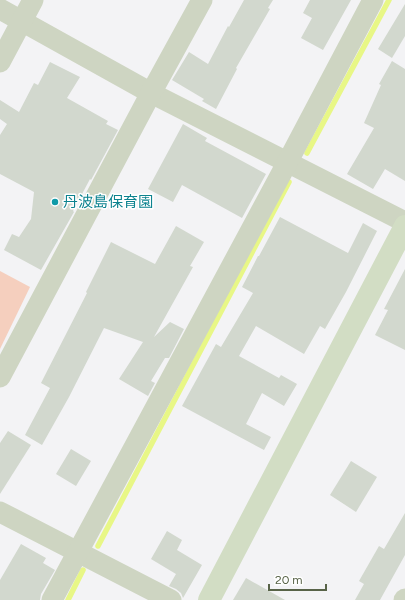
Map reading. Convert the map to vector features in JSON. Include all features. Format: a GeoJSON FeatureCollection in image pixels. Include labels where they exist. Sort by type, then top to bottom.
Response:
{"type":"FeatureCollection","features":[{"type":"Feature","properties":{"kind":"street"},"geometry":{"type":"LineString","coordinates":[[0,62],[34,0]]}},
{"type":"Feature","properties":{"kind":"street"},"geometry":{"type":"LineString","coordinates":[[0,377],[202,0]]}},
{"type":"Feature","properties":{"kind":"street"},"geometry":{"type":"LineString","coordinates":[[52,600],[373,0]]}},
{"type":"Feature","properties":{"kind":"street"},"geometry":{"type":"LineString","coordinates":[[0,9],[151,93],[405,222]]}},
{"type":"Feature","properties":{"kind":"street"},"geometry":{"type":"LineString","coordinates":[[209,600],[405,226]]}},
{"type":"Feature","properties":{"kind":"street"},"geometry":{"type":"LineString","coordinates":[[0,512],[171,600]]}},
{"type":"Feature","properties":{"kind":"shaded area"},"geometry":{"type":"Polygon","coordinates":[[[0,271],[30,287],[0,349],[0,271]]]}},
{"type":"Feature","properties":{"kind":"building"},"geometry":{"type":"Polygon","coordinates":[[[244,0],[273,0],[268,8],[270,9],[236,68],[237,69],[216,109],[202,101],[204,99],[172,80],[189,52],[208,64],[244,0]]]}},
{"type":"Feature","properties":{"kind":"building"},"geometry":{"type":"Polygon","coordinates":[[[310,0],[351,0],[323,50],[301,38],[312,18],[303,13],[310,0]]]}},
{"type":"Feature","properties":{"kind":"building"},"geometry":{"type":"Polygon","coordinates":[[[405,4],[405,36],[392,58],[378,49],[405,4]]]}},
{"type":"Feature","properties":{"kind":"building"},"geometry":{"type":"Polygon","coordinates":[[[392,61],[405,69],[405,181],[385,169],[373,189],[347,174],[374,128],[364,123],[381,85],[379,84],[392,61]]]}},
{"type":"Feature","properties":{"kind":"building"},"geometry":{"type":"Polygon","coordinates":[[[50,62],[80,77],[67,98],[108,121],[106,124],[118,130],[41,270],[4,250],[12,234],[19,237],[31,219],[34,192],[0,174],[0,135],[7,124],[0,119],[0,100],[19,112],[34,83],[38,85],[50,62]]]}},
{"type":"Feature","properties":{"kind":"building"},"geometry":{"type":"Polygon","coordinates":[[[183,124],[207,138],[205,141],[266,174],[242,218],[182,185],[173,202],[148,189],[183,124]]]}},
{"type":"Feature","properties":{"kind":"building"},"geometry":{"type":"Polygon","coordinates":[[[280,217],[348,253],[363,223],[377,231],[346,292],[325,329],[320,326],[304,354],[256,326],[239,356],[279,378],[281,375],[297,384],[284,406],[262,393],[246,424],[271,437],[264,450],[182,406],[216,344],[221,347],[253,293],[242,287],[280,217]]]}},
{"type":"Feature","properties":{"kind":"building"},"geometry":{"type":"Polygon","coordinates":[[[176,226],[204,242],[190,266],[193,267],[154,337],[170,322],[184,329],[169,358],[165,358],[151,381],[155,383],[148,396],[119,379],[143,342],[104,328],[69,397],[42,445],[25,435],[50,388],[41,383],[111,242],[155,264],[176,226]]]}},
{"type":"Feature","properties":{"kind":"building"},"geometry":{"type":"Polygon","coordinates":[[[405,269],[405,350],[375,335],[388,310],[384,309],[405,269]]]}},
{"type":"Feature","properties":{"kind":"building"},"geometry":{"type":"Polygon","coordinates":[[[8,431],[31,445],[0,494],[0,443],[8,431]]]}},
{"type":"Feature","properties":{"kind":"building"},"geometry":{"type":"Polygon","coordinates":[[[71,449],[91,461],[76,486],[56,474],[71,449]]]}},
{"type":"Feature","properties":{"kind":"building"},"geometry":{"type":"Polygon","coordinates":[[[351,461],[377,477],[356,512],[330,495],[351,461]]]}},
{"type":"Feature","properties":{"kind":"building"},"geometry":{"type":"Polygon","coordinates":[[[405,513],[405,555],[380,600],[355,600],[364,584],[359,581],[379,546],[384,549],[405,513]]]}},
{"type":"Feature","properties":{"kind":"building"},"geometry":{"type":"Polygon","coordinates":[[[167,531],[182,540],[177,550],[202,565],[183,598],[181,593],[169,586],[176,574],[151,559],[167,531]]]}},
{"type":"Feature","properties":{"kind":"building"},"geometry":{"type":"Polygon","coordinates":[[[21,544],[46,558],[43,563],[55,570],[41,594],[40,600],[0,600],[0,580],[21,544]]]}},
{"type":"Feature","properties":{"kind":"building"},"geometry":{"type":"Polygon","coordinates":[[[246,578],[285,600],[233,600],[246,578]]]}},
{"type":"Feature","properties":{"kind":"waterway"},"geometry":{"type":"LineString","coordinates":[[307,153],[389,0]]}},
{"type":"Feature","properties":{"kind":"waterway"},"geometry":{"type":"LineString","coordinates":[[98,546],[289,182]]}},
{"type":"Feature","properties":{"kind":"waterway"},"geometry":{"type":"LineString","coordinates":[[68,600],[83,570]]}},
{"type":"Feature","properties":{"kind":"place","name":"丹波島保育園"},"geometry":{"type":"Point","coordinates":[55,202]}}]}
